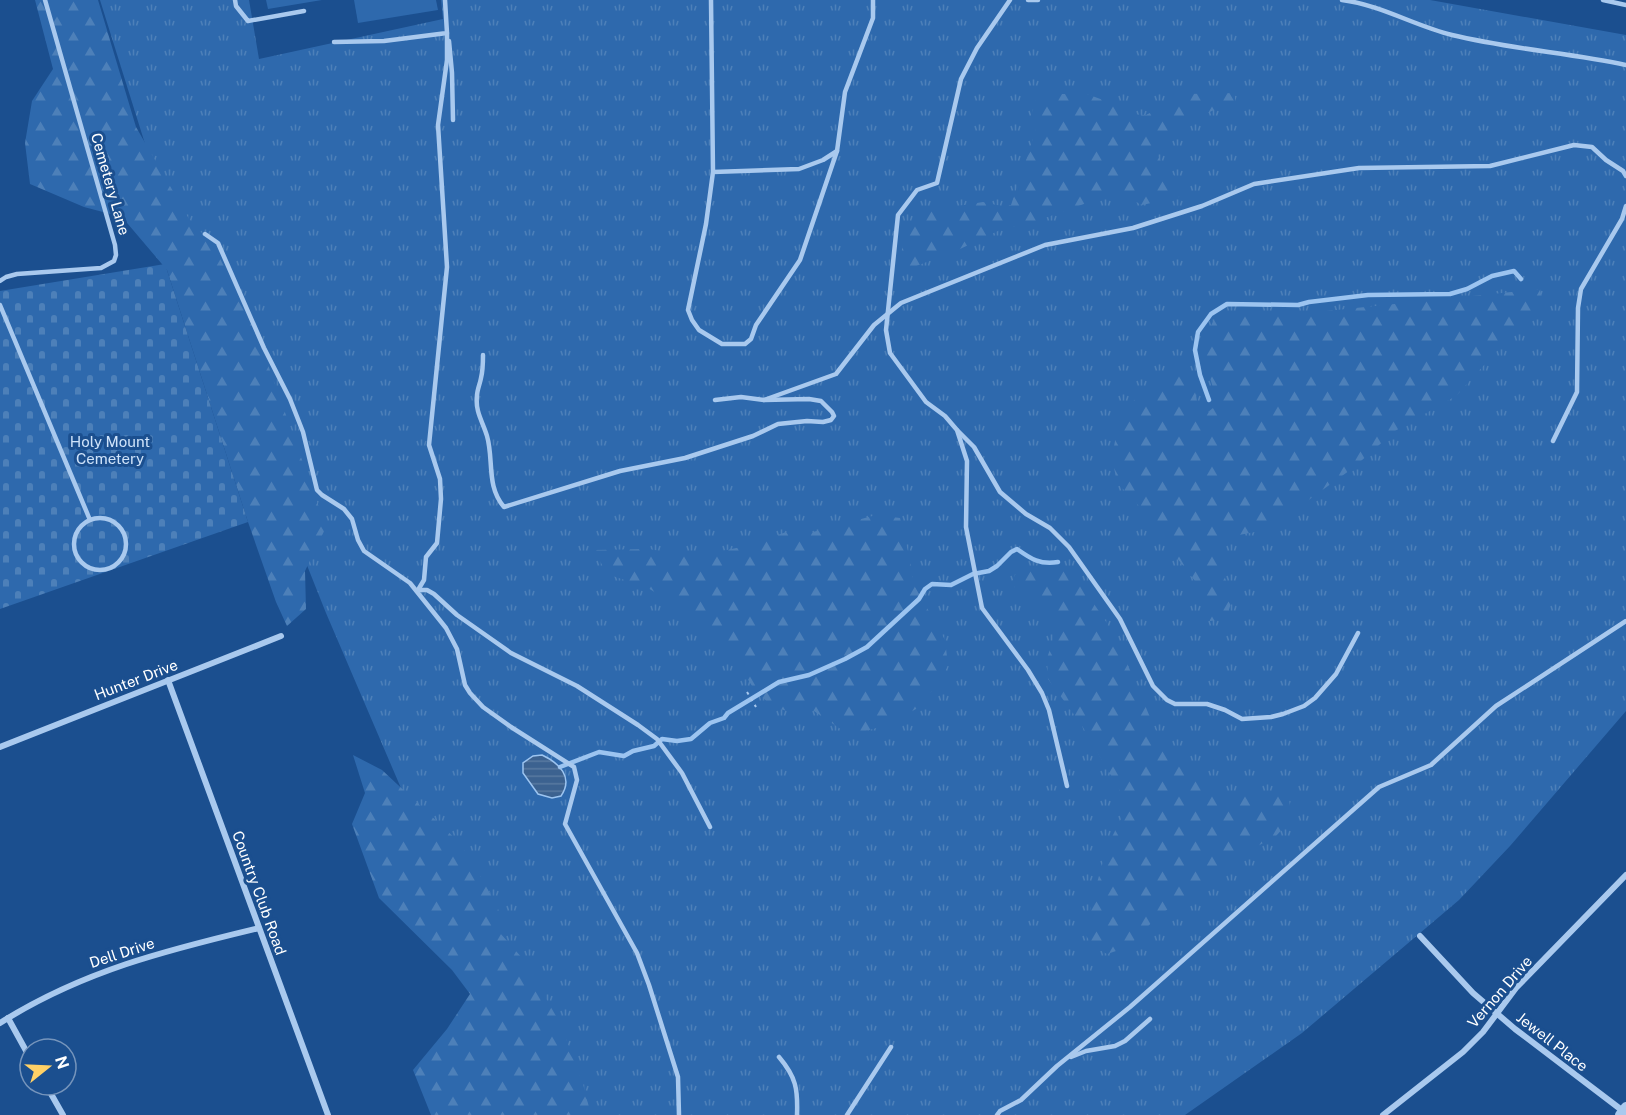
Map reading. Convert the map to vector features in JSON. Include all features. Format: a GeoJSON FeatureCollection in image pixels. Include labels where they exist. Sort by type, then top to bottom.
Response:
{"type":"FeatureCollection","features":[{"type":"Feature","properties":{"kind":"street","name":"Hunter Drive"},"geometry":{"type":"LineString","coordinates":[[0,747],[281,636]]}},
{"type":"Feature","properties":{"kind":"street","name":"Country Club Road"},"geometry":{"type":"LineString","coordinates":[[168,680],[328,1115]]}},
{"type":"Feature","properties":{"kind":"street","name":"Vernon Drive"},"geometry":{"type":"LineString","coordinates":[[1383,1115],[1463,1052],[1483,1032],[1516,988],[1626,875]]}},
{"type":"Feature","properties":{"kind":"street","name":"Dell Drive"},"geometry":{"type":"LineString","coordinates":[[0,1023],[56,991],[129,961],[259,928]]}},
{"type":"Feature","properties":{"kind":"street","name":"Jewell Place"},"geometry":{"type":"LineString","coordinates":[[1420,936],[1473,993],[1497,1014],[1623,1111]]}},
{"type":"Feature","properties":{"kind":"street"},"geometry":{"type":"LineString","coordinates":[[8,1018],[18,1037]]}},
{"type":"Feature","properties":{"kind":"street"},"geometry":{"type":"LineString","coordinates":[[53,1097],[63,1115]]}},
{"type":"Feature","properties":{"kind":"lane","name":"Cemetery Lane"},"geometry":{"type":"LineString","coordinates":[[0,281],[17,274],[101,268],[114,261],[116,255],[115,244],[45,0]]}},
{"type":"Feature","properties":{"kind":"lane"},"geometry":{"type":"LineString","coordinates":[[235,0],[248,21],[304,11]]}},
{"type":"Feature","properties":{"kind":"lane"},"geometry":{"type":"LineString","coordinates":[[418,590],[424,580],[426,557],[437,543],[441,499],[440,478],[429,446],[447,267],[438,125],[447,60],[445,0]]}},
{"type":"Feature","properties":{"kind":"lane"},"geometry":{"type":"LineString","coordinates":[[711,0],[713,172],[706,224],[688,310],[699,330],[722,345],[745,344],[751,339],[756,325],[800,260],[837,151],[845,92],[873,18],[873,0]]}},
{"type":"Feature","properties":{"kind":"lane"},"geometry":{"type":"LineString","coordinates":[[1010,0],[977,48],[961,79],[937,183],[917,190],[898,215],[886,330],[890,353],[926,402],[945,416],[974,447],[1000,492],[1026,514],[1050,528],[1069,547],[1120,619],[1154,686],[1167,700],[1175,704],[1207,704],[1226,710],[1242,719],[1283,714],[1304,706],[1316,698],[1336,674],[1358,633]]}},
{"type":"Feature","properties":{"kind":"lane"},"geometry":{"type":"LineString","coordinates":[[1028,0],[1038,0]]}},
{"type":"Feature","properties":{"kind":"lane"},"geometry":{"type":"LineString","coordinates":[[1342,0],[1359,2],[1449,35],[1626,65]]}},
{"type":"Feature","properties":{"kind":"lane"},"geometry":{"type":"LineString","coordinates":[[1603,0],[1626,5]]}},
{"type":"Feature","properties":{"kind":"lane"},"geometry":{"type":"LineString","coordinates":[[334,42],[384,41],[447,33]]}},
{"type":"Feature","properties":{"kind":"lane"},"geometry":{"type":"LineString","coordinates":[[447,33],[453,73],[453,120]]}},
{"type":"Feature","properties":{"kind":"lane"},"geometry":{"type":"LineString","coordinates":[[764,400],[836,374],[866,334],[887,314],[901,303],[921,294],[1045,245],[1133,228],[1202,206],[1254,184],[1359,168],[1490,165],[1574,145],[1592,147],[1623,171],[1626,177]]}},
{"type":"Feature","properties":{"kind":"lane"},"geometry":{"type":"LineString","coordinates":[[713,172],[799,169],[837,151]]}},
{"type":"Feature","properties":{"kind":"lane"},"geometry":{"type":"LineString","coordinates":[[1553,441],[1577,392],[1578,308],[1581,289],[1622,219],[1626,206]]}},
{"type":"Feature","properties":{"kind":"lane"},"geometry":{"type":"LineString","coordinates":[[205,234],[218,243],[264,348],[290,399],[303,432],[317,490],[344,509],[352,519],[364,551],[418,590],[446,628],[457,649],[465,686],[470,693],[483,707],[511,727],[574,767],[577,780],[565,824],[641,963],[678,1077],[679,1115]]}},
{"type":"Feature","properties":{"kind":"lane"},"geometry":{"type":"LineString","coordinates":[[0,305],[90,520]]}},
{"type":"Feature","properties":{"kind":"lane"},"geometry":{"type":"LineString","coordinates":[[483,355],[477,409],[480,422],[487,435],[493,487],[498,501],[504,507],[620,471],[696,454],[753,436],[778,424],[823,422],[831,420],[834,416],[821,401],[810,399],[764,400],[741,397],[715,400]]}},
{"type":"Feature","properties":{"kind":"lane"},"geometry":{"type":"LineString","coordinates":[[957,430],[967,461],[966,527],[982,608],[1028,670],[1042,693],[1049,710],[1067,786]]}},
{"type":"Feature","properties":{"kind":"lane"},"geometry":{"type":"LineString","coordinates":[[102,517],[112,520],[123,531],[127,548],[124,556],[113,567],[99,570],[88,567],[76,555],[75,538],[78,530],[90,520],[102,517]]}},
{"type":"Feature","properties":{"kind":"lane"},"geometry":{"type":"LineString","coordinates":[[418,590],[427,590],[434,594],[457,615],[511,653],[577,686],[657,739],[682,773],[710,827]]}},
{"type":"Feature","properties":{"kind":"lane"},"geometry":{"type":"LineString","coordinates":[[997,1115],[1000,1111],[1021,1100],[1066,1059],[1130,1007],[1379,788],[1431,765],[1496,706],[1626,621]]}},
{"type":"Feature","properties":{"kind":"lane"},"geometry":{"type":"LineString","coordinates":[[1066,1059],[1086,1051],[1115,1046],[1125,1041],[1150,1019]]}},
{"type":"Feature","properties":{"kind":"lane"},"geometry":{"type":"LineString","coordinates":[[847,1115],[891,1047]]}},
{"type":"Feature","properties":{"kind":"lane"},"geometry":{"type":"LineString","coordinates":[[779,1057],[796,1082],[797,1115]]}},
{"type":"Feature","properties":{"kind":"path"},"geometry":{"type":"LineString","coordinates":[[747,692],[756,707]]}},
{"type":"Feature","properties":{"kind":"green space"},"geometry":{"type":"Polygon","coordinates":[[[35,0],[98,0],[136,127],[189,219],[213,245],[253,323],[326,527],[305,571],[306,609],[287,626],[276,602],[248,522],[167,270],[122,217],[84,207],[30,184],[25,143],[32,101],[53,69],[35,0]]]}},
{"type":"Feature","properties":{"kind":"green space"},"geometry":{"type":"Polygon","coordinates":[[[100,0],[249,0],[259,59],[443,19],[441,0],[1430,0],[1626,35],[1626,711],[1510,846],[1459,900],[1302,1033],[1185,1115],[541,1115],[326,613],[167,214],[100,0]]]}},
{"type":"Feature","properties":{"kind":"green space"},"geometry":{"type":"Polygon","coordinates":[[[266,0],[322,0],[268,9],[266,0]]]}},
{"type":"Feature","properties":{"kind":"green space"},"geometry":{"type":"Polygon","coordinates":[[[354,0],[436,0],[438,10],[358,23],[354,0]]]}},
{"type":"Feature","properties":{"kind":"green space"},"geometry":{"type":"Polygon","coordinates":[[[1235,93],[1235,106],[1216,109],[1160,136],[1156,153],[1163,165],[1188,189],[1179,197],[1142,205],[1125,196],[1106,196],[1031,223],[1000,230],[960,249],[901,272],[903,225],[934,210],[983,202],[1001,206],[1011,205],[1036,130],[1031,116],[1038,94],[1087,94],[1111,103],[1126,114],[1146,115],[1186,94],[1235,93]]]}},
{"type":"Feature","properties":{"kind":"green space","name":"Holy Mount Cemetery"},"geometry":{"type":"Polygon","coordinates":[[[165,264],[248,522],[0,609],[0,291],[165,264]]]}},
{"type":"Feature","properties":{"kind":"green space"},"geometry":{"type":"Polygon","coordinates":[[[1540,289],[1542,300],[1456,396],[1395,431],[1353,468],[1296,509],[1260,531],[1223,540],[1222,571],[1233,597],[1226,619],[1210,621],[1195,581],[1135,501],[1117,483],[1112,457],[1119,420],[1139,394],[1164,385],[1172,374],[1185,363],[1191,373],[1199,411],[1208,412],[1218,404],[1207,368],[1204,339],[1214,320],[1240,316],[1307,313],[1540,289]]]}},
{"type":"Feature","properties":{"kind":"green space"},"geometry":{"type":"Polygon","coordinates":[[[876,515],[900,518],[914,585],[945,640],[948,665],[940,682],[916,709],[887,725],[855,734],[842,730],[811,709],[790,712],[771,706],[752,686],[736,660],[682,609],[648,588],[607,574],[594,550],[649,549],[693,557],[746,546],[792,530],[813,532],[876,515]]]}},
{"type":"Feature","properties":{"kind":"green space"},"geometry":{"type":"Polygon","coordinates":[[[1071,570],[1115,635],[1164,750],[1185,772],[1206,787],[1225,794],[1242,796],[1264,791],[1289,797],[1290,808],[1287,824],[1276,836],[1230,861],[1211,878],[1157,917],[1128,947],[1107,954],[1093,946],[1085,934],[1107,847],[1122,817],[1120,791],[1081,724],[1048,679],[1047,658],[1054,638],[1055,622],[1011,584],[1017,571],[1071,570]]]}},
{"type":"Feature","properties":{"kind":"green space"},"geometry":{"type":"Polygon","coordinates":[[[353,755],[382,770],[459,842],[499,911],[500,933],[523,959],[560,1023],[583,1084],[591,1115],[431,1115],[413,1070],[447,1029],[470,994],[452,970],[379,898],[352,824],[365,793],[353,755]]]}},
{"type":"Feature","properties":{"kind":"shaded area"},"geometry":{"type":"Polygon","coordinates":[[[542,755],[563,771],[566,783],[561,796],[552,798],[538,794],[523,773],[523,763],[533,756],[542,755]]]}},
{"type":"Feature","properties":{"kind":"waterway"},"geometry":{"type":"LineString","coordinates":[[1209,400],[1200,375],[1195,350],[1198,332],[1211,314],[1227,304],[1298,305],[1368,295],[1450,294],[1467,289],[1492,276],[1514,271],[1521,279]]}},
{"type":"Feature","properties":{"kind":"waterway"},"geometry":{"type":"LineString","coordinates":[[560,767],[599,752],[624,756],[633,751],[654,746],[662,739],[677,741],[691,739],[710,723],[724,718],[728,713],[779,682],[809,675],[867,647],[932,584],[951,585],[973,574],[989,571],[1017,549],[1036,560],[1046,563],[1058,562]]}}]}
